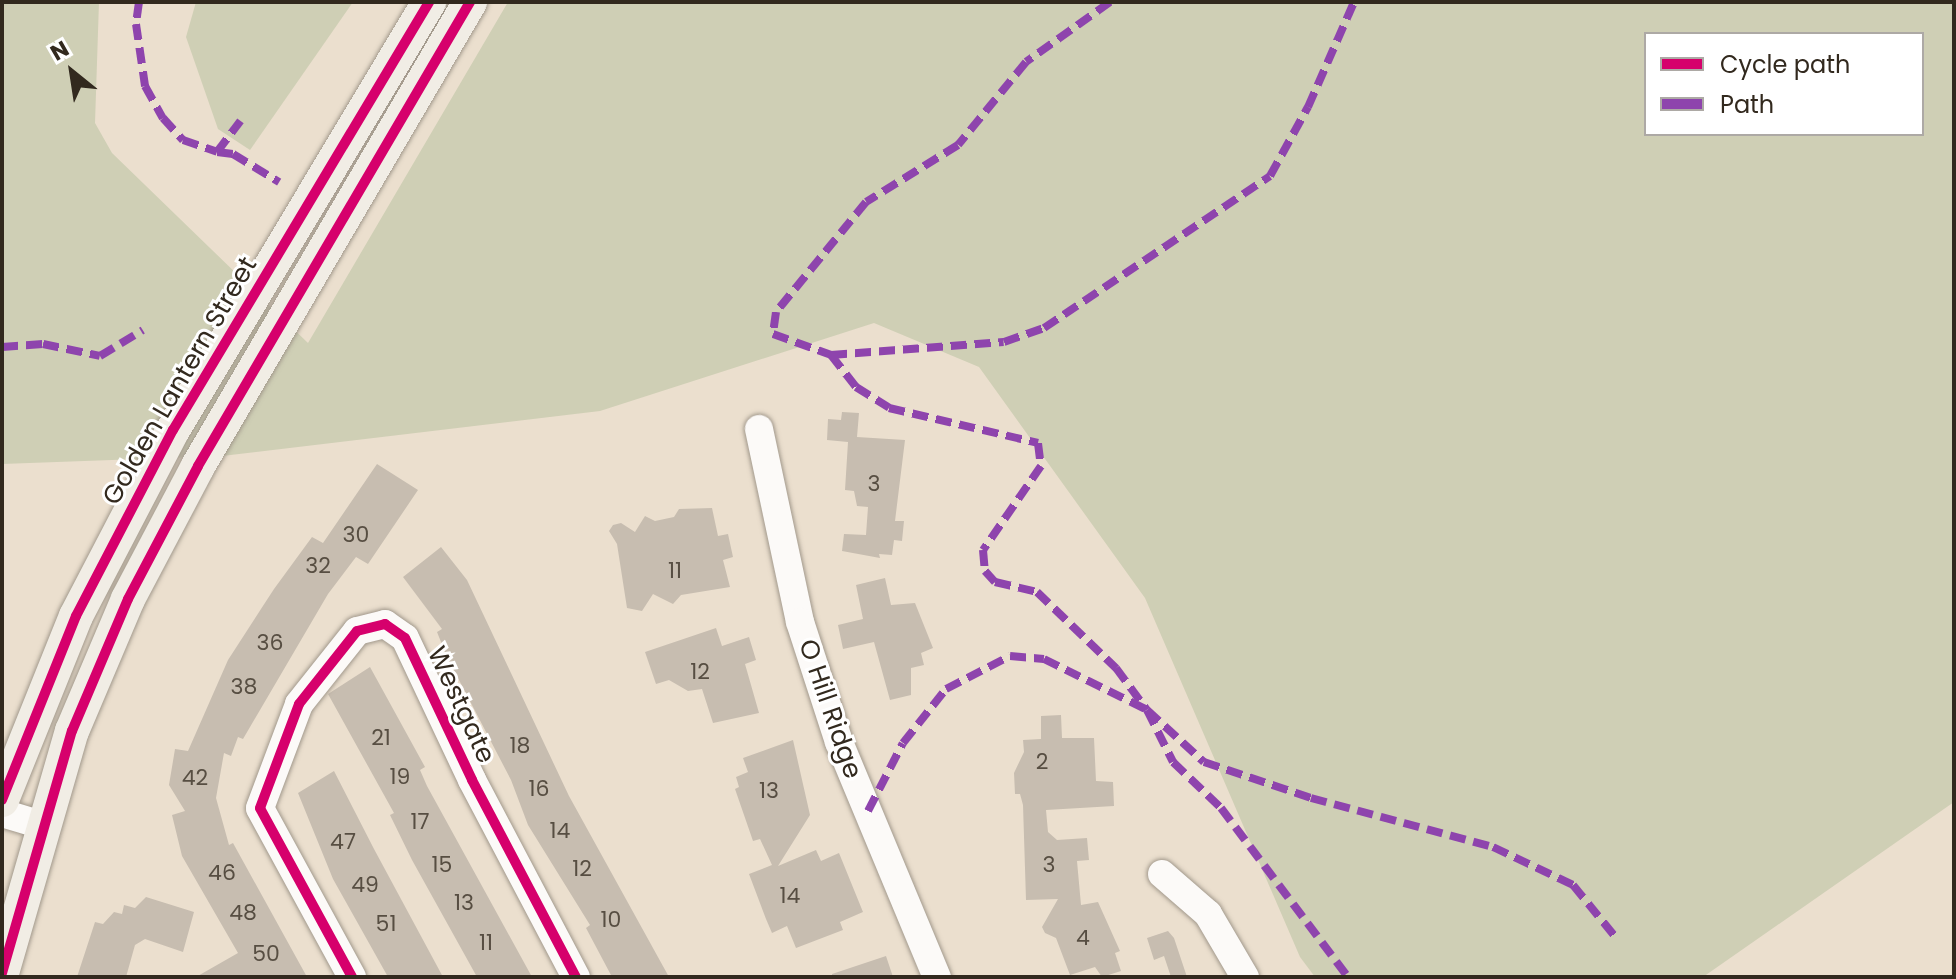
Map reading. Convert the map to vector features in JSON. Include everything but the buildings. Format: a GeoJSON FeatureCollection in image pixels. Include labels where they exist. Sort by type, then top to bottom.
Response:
{"type":"FeatureCollection","features":[{"type":"Feature","properties":{"kind":"main road","name":"Golden Lantern Street"},"geometry":{"type":"LineString","coordinates":[[2,800],[76,616],[166,442],[429,2]]}},
{"type":"Feature","properties":{"kind":"main road"},"geometry":{"type":"LineString","coordinates":[[2,973],[42,825],[72,731],[128,599],[198,466],[470,2]]}},
{"type":"Feature","properties":{"kind":"street","name":"O Hill Ridge"},"geometry":{"type":"LineString","coordinates":[[759,429],[800,622],[839,742],[937,977]]}},
{"type":"Feature","properties":{"kind":"street","name":"Westgate"},"geometry":{"type":"LineString","coordinates":[[352,977],[260,808],[299,704],[357,631],[385,624],[405,638],[472,780],[576,977]]}},
{"type":"Feature","properties":{"kind":"street"},"geometry":{"type":"LineString","coordinates":[[2,813],[42,825]]}},
{"type":"Feature","properties":{"kind":"street"},"geometry":{"type":"LineString","coordinates":[[1162,874],[1208,914],[1245,977]]}},
{"type":"Feature","properties":{"kind":"green space"},"geometry":{"type":"Polygon","coordinates":[[[2,2],[99,2],[95,123],[112,153],[308,343],[508,2],[1954,2],[1954,802],[1703,977],[1315,977],[1300,957],[1145,598],[979,367],[874,323],[600,411],[222,456],[2,464],[2,2]]]}},
{"type":"Feature","properties":{"kind":"green space"},"geometry":{"type":"Polygon","coordinates":[[[196,2],[353,2],[250,150],[218,129],[186,37],[196,2]]]}},
{"type":"Feature","properties":{"kind":"marked path"},"geometry":{"type":"LineString","coordinates":[[139,2],[136,24],[145,86],[163,118],[183,140],[217,152],[240,121]]}},
{"type":"Feature","properties":{"kind":"marked path"},"geometry":{"type":"LineString","coordinates":[[1110,2],[1026,62],[958,145],[866,202],[776,312],[773,334],[831,355],[1004,342],[1044,328],[1270,176],[1308,107],[1354,2]]}},
{"type":"Feature","properties":{"kind":"marked path"},"geometry":{"type":"LineString","coordinates":[[217,152],[233,154],[279,182]]}},
{"type":"Feature","properties":{"kind":"marked path"},"geometry":{"type":"LineString","coordinates":[[2,347],[43,344],[100,356],[143,330]]}},
{"type":"Feature","properties":{"kind":"marked path"},"geometry":{"type":"LineString","coordinates":[[831,355],[856,387],[889,408],[1038,443],[1041,466],[983,550],[985,571],[995,582],[1037,592],[1116,668],[1147,710],[1173,762],[1221,808],[1348,977]]}},
{"type":"Feature","properties":{"kind":"marked path"},"geometry":{"type":"LineString","coordinates":[[868,811],[903,743],[946,689],[1010,656],[1044,659],[1147,710],[1204,762],[1311,798],[1493,847],[1573,885],[1617,939]]}},
{"type":"Feature","properties":{"kind":"cycle path"},"geometry":{"type":"LineString","coordinates":[[2,800],[76,616],[173,430],[429,2]]}},
{"type":"Feature","properties":{"kind":"cycle path"},"geometry":{"type":"LineString","coordinates":[[2,973],[72,731],[128,599],[198,466],[470,2]]}},
{"type":"Feature","properties":{"kind":"cycle path"},"geometry":{"type":"LineString","coordinates":[[352,977],[260,808],[299,704],[357,631],[385,624],[405,638],[472,780],[576,977]]}}]}
